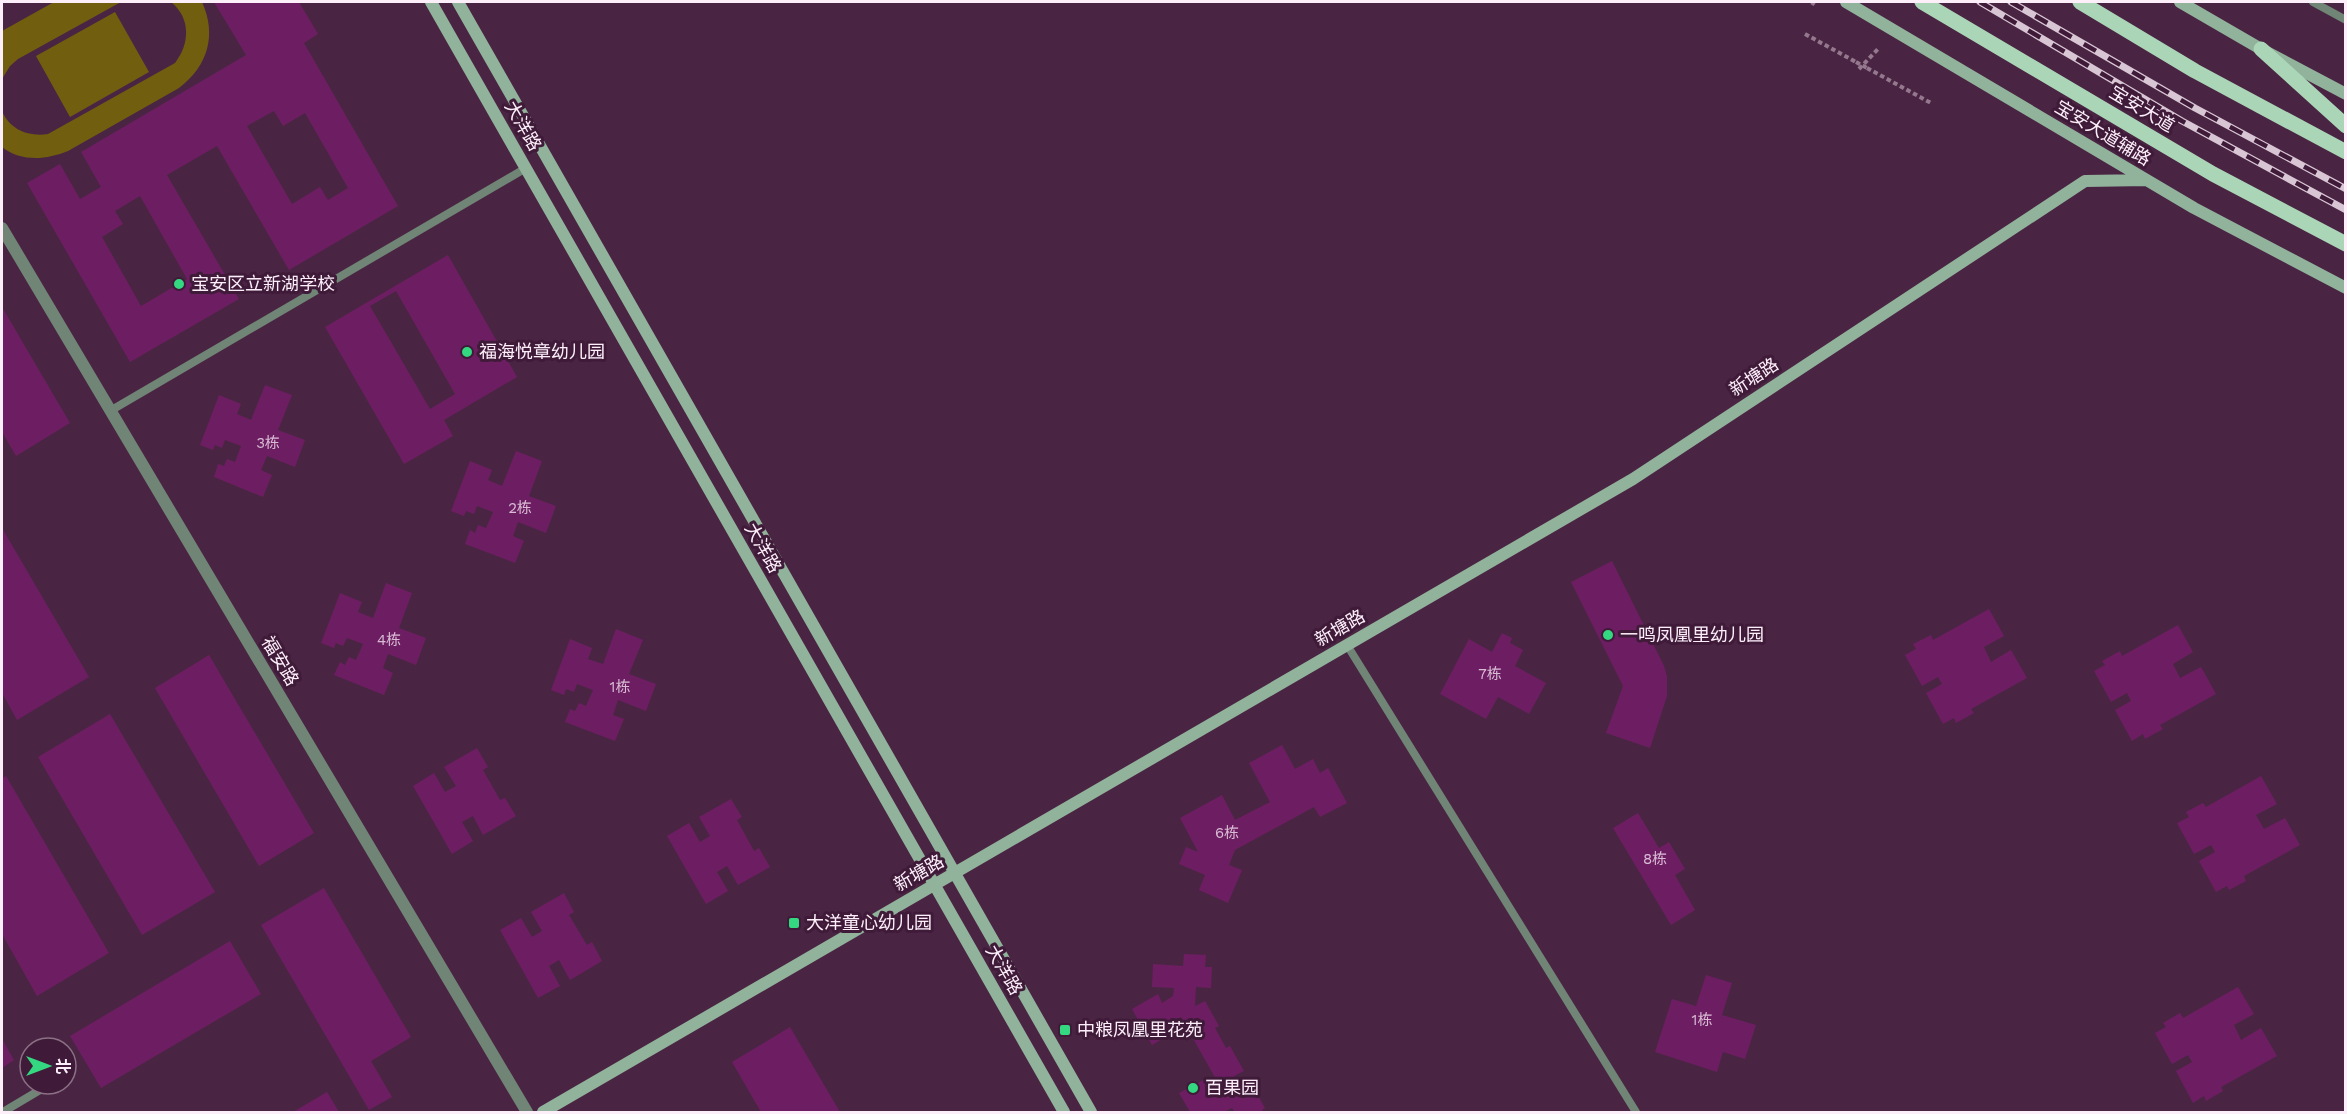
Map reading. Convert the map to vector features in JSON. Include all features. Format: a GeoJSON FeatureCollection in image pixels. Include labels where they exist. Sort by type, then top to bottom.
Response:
{"type":"FeatureCollection","features":[{"type":"Feature","properties":{"kind":"main road","name":"宝安大道"},"geometry":{"type":"LineString","coordinates":[[1922,2],[2213,174],[2346,244]]}},
{"type":"Feature","properties":{"kind":"main road"},"geometry":{"type":"LineString","coordinates":[[2080,2],[2195,71],[2346,152]]}},
{"type":"Feature","properties":{"kind":"main road"},"geometry":{"type":"LineString","coordinates":[[2260,49],[2346,126]]}},
{"type":"Feature","properties":{"kind":"street","name":"大洋路"},"geometry":{"type":"LineString","coordinates":[[431,2],[1064,1113]]}},
{"type":"Feature","properties":{"kind":"street","name":"大洋路"},"geometry":{"type":"LineString","coordinates":[[459,2],[1091,1113]]}},
{"type":"Feature","properties":{"kind":"street","name":"宝安大道辅路"},"geometry":{"type":"LineString","coordinates":[[1846,2],[2194,208],[2346,288]]}},
{"type":"Feature","properties":{"kind":"street"},"geometry":{"type":"LineString","coordinates":[[2180,2],[2260,49],[2346,94]]}},
{"type":"Feature","properties":{"kind":"street","name":"新塘路"},"geometry":{"type":"LineString","coordinates":[[543,1113],[1633,479],[2085,181],[2147,180]]}},
{"type":"Feature","properties":{"kind":"street","name":"福安路"},"geometry":{"type":"LineString","coordinates":[[2,228],[527,1113]]}},
{"type":"Feature","properties":{"kind":"lane"},"geometry":{"type":"LineString","coordinates":[[2313,2],[2346,20]]}},
{"type":"Feature","properties":{"kind":"lane"},"geometry":{"type":"LineString","coordinates":[[110,411],[526,168]]}},
{"type":"Feature","properties":{"kind":"lane"},"geometry":{"type":"LineString","coordinates":[[1347,645],[1636,1113]]}},
{"type":"Feature","properties":{"kind":"lane"},"geometry":{"type":"LineString","coordinates":[[3,1113],[31,1096]]}},
{"type":"Feature","properties":{"kind":"path"},"geometry":{"type":"LineString","coordinates":[[1805,34],[1931,103]]}},
{"type":"Feature","properties":{"kind":"path"},"geometry":{"type":"LineString","coordinates":[[1858,69],[1879,48]]}},
{"type":"Feature","properties":{"kind":"shaded area"},"geometry":{"type":"Polygon","coordinates":[[[54,2],[121,2],[18,59],[10,66],[2,79],[2,31],[54,2]]]}},
{"type":"Feature","properties":{"kind":"shaded area"},"geometry":{"type":"Polygon","coordinates":[[[171,2],[202,2],[209,26],[209,38],[203,60],[197,70],[179,88],[60,154],[42,158],[25,157],[2,147],[2,111],[5,118],[21,131],[48,134],[175,63],[184,48],[186,31],[178,8],[171,2]]]}},
{"type":"Feature","properties":{"kind":"shaded area"},"geometry":{"type":"Polygon","coordinates":[[[115,12],[149,72],[70,117],[36,56],[115,12]]]}},
{"type":"Feature","properties":{"kind":"building"},"geometry":{"type":"Polygon","coordinates":[[[214,2],[299,2],[318,34],[304,43],[398,206],[289,270],[217,146],[167,175],[239,299],[130,362],[27,183],[60,164],[80,199],[101,187],[81,152],[246,55],[214,2]],[[274,111],[247,126],[292,204],[320,187],[328,200],[348,188],[305,113],[283,126],[274,111]],[[140,196],[115,211],[123,224],[102,237],[141,306],[187,279],[140,196]]]}},
{"type":"Feature","properties":{"kind":"building","name":"福海悦章幼儿园"},"geometry":{"type":"Polygon","coordinates":[[[448,255],[517,377],[444,420],[453,436],[404,464],[325,327],[448,255]],[[396,291],[370,306],[430,409],[455,394],[396,291]]]}},
{"type":"Feature","properties":{"kind":"building"},"geometry":{"type":"Polygon","coordinates":[[[2,307],[70,423],[16,456],[2,432],[2,307]]]}},
{"type":"Feature","properties":{"kind":"building"},"geometry":{"type":"Polygon","coordinates":[[[265,385],[292,395],[278,430],[305,440],[295,467],[267,456],[261,470],[272,475],[263,497],[214,477],[218,464],[224,466],[227,459],[235,462],[241,446],[225,440],[222,448],[215,445],[213,450],[200,445],[219,395],[241,404],[237,414],[251,420],[265,385]]]}},
{"type":"Feature","properties":{"kind":"building"},"geometry":{"type":"Polygon","coordinates":[[[516,451],[542,461],[529,496],[556,506],[546,533],[518,522],[513,536],[524,541],[515,563],[465,544],[470,530],[475,533],[478,525],[486,528],[493,512],[477,506],[474,514],[466,511],[464,516],[451,511],[470,461],[492,470],[488,480],[502,486],[516,451]]]}},
{"type":"Feature","properties":{"kind":"building"},"geometry":{"type":"Polygon","coordinates":[[[2,528],[89,677],[17,720],[2,693],[2,528]]]}},
{"type":"Feature","properties":{"kind":"building"},"geometry":{"type":"Polygon","coordinates":[[[1612,561],[1667,676],[1667,696],[1650,748],[1606,733],[1623,686],[1571,582],[1612,561]]]}},
{"type":"Feature","properties":{"kind":"building"},"geometry":{"type":"Polygon","coordinates":[[[386,583],[412,593],[399,628],[426,638],[416,665],[388,654],[383,668],[393,673],[384,695],[334,675],[340,662],[345,665],[349,657],[356,660],[363,644],[347,638],[343,646],[336,643],[334,648],[321,643],[340,593],[362,602],[358,612],[373,618],[386,583]]]}},
{"type":"Feature","properties":{"kind":"building"},"geometry":{"type":"Polygon","coordinates":[[[1989,609],[2004,636],[1984,647],[1991,662],[2011,650],[2027,678],[1971,709],[1974,713],[1956,723],[1954,718],[1943,724],[1926,693],[1942,684],[1938,677],[1922,686],[1905,655],[1916,649],[1913,644],[1931,635],[1933,640],[1989,609]]]}},
{"type":"Feature","properties":{"kind":"building"},"geometry":{"type":"Polygon","coordinates":[[[2178,625],[2193,652],[2173,664],[2180,678],[2201,667],[2216,694],[2160,725],[2163,729],[2145,739],[2143,734],[2132,741],[2115,710],[2131,701],[2127,693],[2111,702],[2094,671],[2105,665],[2102,661],[2120,651],[2122,656],[2178,625]]]}},
{"type":"Feature","properties":{"kind":"building"},"geometry":{"type":"Polygon","coordinates":[[[616,629],[643,640],[629,674],[656,684],[646,711],[618,700],[613,715],[624,719],[615,741],[565,722],[570,709],[575,711],[579,703],[586,706],[593,690],[577,684],[574,692],[566,689],[564,695],[551,690],[570,639],[592,648],[588,659],[603,664],[616,629]]]}},
{"type":"Feature","properties":{"kind":"building"},"geometry":{"type":"Polygon","coordinates":[[[1502,633],[1512,638],[1510,643],[1523,650],[1515,666],[1546,683],[1529,714],[1498,697],[1486,719],[1440,694],[1469,639],[1492,652],[1502,633]]]}},
{"type":"Feature","properties":{"kind":"building"},"geometry":{"type":"Polygon","coordinates":[[[209,655],[314,833],[259,866],[155,688],[209,655]]]}},
{"type":"Feature","properties":{"kind":"building"},"geometry":{"type":"Polygon","coordinates":[[[110,714],[215,892],[142,935],[38,757],[110,714]]]}},
{"type":"Feature","properties":{"kind":"building"},"geometry":{"type":"Polygon","coordinates":[[[1282,745],[1295,769],[1313,759],[1320,773],[1328,768],[1347,803],[1320,817],[1314,807],[1235,850],[1229,865],[1242,870],[1228,903],[1199,890],[1205,875],[1179,864],[1186,847],[1198,852],[1180,818],[1222,795],[1235,820],[1270,802],[1249,763],[1282,745]]]}},
{"type":"Feature","properties":{"kind":"building"},"geometry":{"type":"Polygon","coordinates":[[[477,748],[488,767],[483,770],[500,800],[505,798],[516,816],[483,835],[473,816],[462,822],[473,841],[452,854],[413,786],[434,773],[445,792],[456,786],[444,767],[477,748]]]}},
{"type":"Feature","properties":{"kind":"building"},"geometry":{"type":"Polygon","coordinates":[[[6,776],[109,953],[37,996],[2,934],[2,778],[6,776]]]}},
{"type":"Feature","properties":{"kind":"building"},"geometry":{"type":"Polygon","coordinates":[[[2261,776],[2277,804],[2256,815],[2264,829],[2285,818],[2300,845],[2244,876],[2246,881],[2229,890],[2227,886],[2216,892],[2199,861],[2215,852],[2211,845],[2194,854],[2177,823],[2189,817],[2186,812],[2203,803],[2206,807],[2261,776]]]}},
{"type":"Feature","properties":{"kind":"building"},"geometry":{"type":"Polygon","coordinates":[[[731,799],[742,817],[737,820],[754,851],[759,848],[770,867],[738,885],[727,866],[717,872],[728,891],[706,904],[667,836],[689,823],[700,842],[710,836],[699,817],[731,799]]]}},
{"type":"Feature","properties":{"kind":"building"},"geometry":{"type":"Polygon","coordinates":[[[1638,813],[1659,848],[1669,842],[1685,869],[1675,875],[1695,910],[1671,925],[1613,828],[1638,813]]]}},
{"type":"Feature","properties":{"kind":"building"},"geometry":{"type":"Polygon","coordinates":[[[324,888],[411,1037],[371,1061],[392,1097],[369,1110],[261,925],[324,888]]]}},
{"type":"Feature","properties":{"kind":"building"},"geometry":{"type":"Polygon","coordinates":[[[564,893],[574,912],[569,915],[587,945],[592,942],[602,961],[570,980],[559,960],[549,966],[560,986],[538,998],[500,930],[521,918],[532,937],[542,931],[531,912],[564,893]]]}},
{"type":"Feature","properties":{"kind":"building"},"geometry":{"type":"Polygon","coordinates":[[[230,941],[261,994],[101,1088],[78,1049],[78,1036],[70,1036],[230,941]]]}},
{"type":"Feature","properties":{"kind":"building"},"geometry":{"type":"Polygon","coordinates":[[[1184,954],[1206,955],[1205,967],[1212,967],[1211,988],[1196,987],[1195,1006],[1205,1001],[1219,1026],[1215,1028],[1226,1048],[1230,1046],[1244,1071],[1234,1076],[1241,1088],[1251,1083],[1265,1108],[1263,1112],[1235,1112],[1232,1108],[1224,1112],[1190,1112],[1179,1093],[1205,1079],[1210,1087],[1218,1083],[1181,1017],[1173,1021],[1177,1030],[1152,1045],[1132,1009],[1158,994],[1162,1003],[1173,996],[1174,988],[1152,987],[1153,964],[1183,966],[1184,954]]]}},
{"type":"Feature","properties":{"kind":"building"},"geometry":{"type":"Polygon","coordinates":[[[1706,975],[1732,983],[1722,1015],[1756,1025],[1745,1059],[1723,1052],[1717,1072],[1655,1052],[1672,999],[1696,1006],[1706,975]]]}},
{"type":"Feature","properties":{"kind":"building"},"geometry":{"type":"Polygon","coordinates":[[[2238,987],[2254,1014],[2234,1025],[2241,1040],[2261,1028],[2277,1056],[2221,1087],[2223,1091],[2206,1101],[2204,1096],[2193,1103],[2176,1071],[2192,1062],[2188,1055],[2172,1064],[2155,1033],[2166,1027],[2163,1023],[2180,1013],[2183,1018],[2238,987]]]}},
{"type":"Feature","properties":{"kind":"building"},"geometry":{"type":"Polygon","coordinates":[[[790,1027],[840,1112],[761,1112],[732,1062],[790,1027]]]}},
{"type":"Feature","properties":{"kind":"building"},"geometry":{"type":"Polygon","coordinates":[[[2,1039],[14,1060],[2,1068],[2,1039]]]}},
{"type":"Feature","properties":{"kind":"building"},"geometry":{"type":"Polygon","coordinates":[[[327,1092],[339,1112],[293,1112],[327,1092]]]}},
{"type":"Feature","properties":{"kind":"railway"},"geometry":{"type":"LineString","coordinates":[[1980,2],[2182,121],[2346,210]]}},
{"type":"Feature","properties":{"kind":"railway"},"geometry":{"type":"LineString","coordinates":[[2011,2],[2195,108],[2346,189]]}},
{"type":"Feature","properties":{"kind":"place","name":"宝安区立新湖学校"},"geometry":{"type":"Point","coordinates":[179,284]}},
{"type":"Feature","properties":{"kind":"place","name":"福海悦章幼儿园"},"geometry":{"type":"Point","coordinates":[467,352]}},
{"type":"Feature","properties":{"kind":"place","name":"一鸣凤凰里幼儿园"},"geometry":{"type":"Point","coordinates":[1608,635]}},
{"type":"Feature","properties":{"kind":"place","name":"大洋童心幼儿园"},"geometry":{"type":"Point","coordinates":[794,923]}},
{"type":"Feature","properties":{"kind":"place","name":"中粮凤凰里花苑"},"geometry":{"type":"Point","coordinates":[1065,1030]}},
{"type":"Feature","properties":{"kind":"place","name":"百果园"},"geometry":{"type":"Point","coordinates":[1193,1088]}}]}
